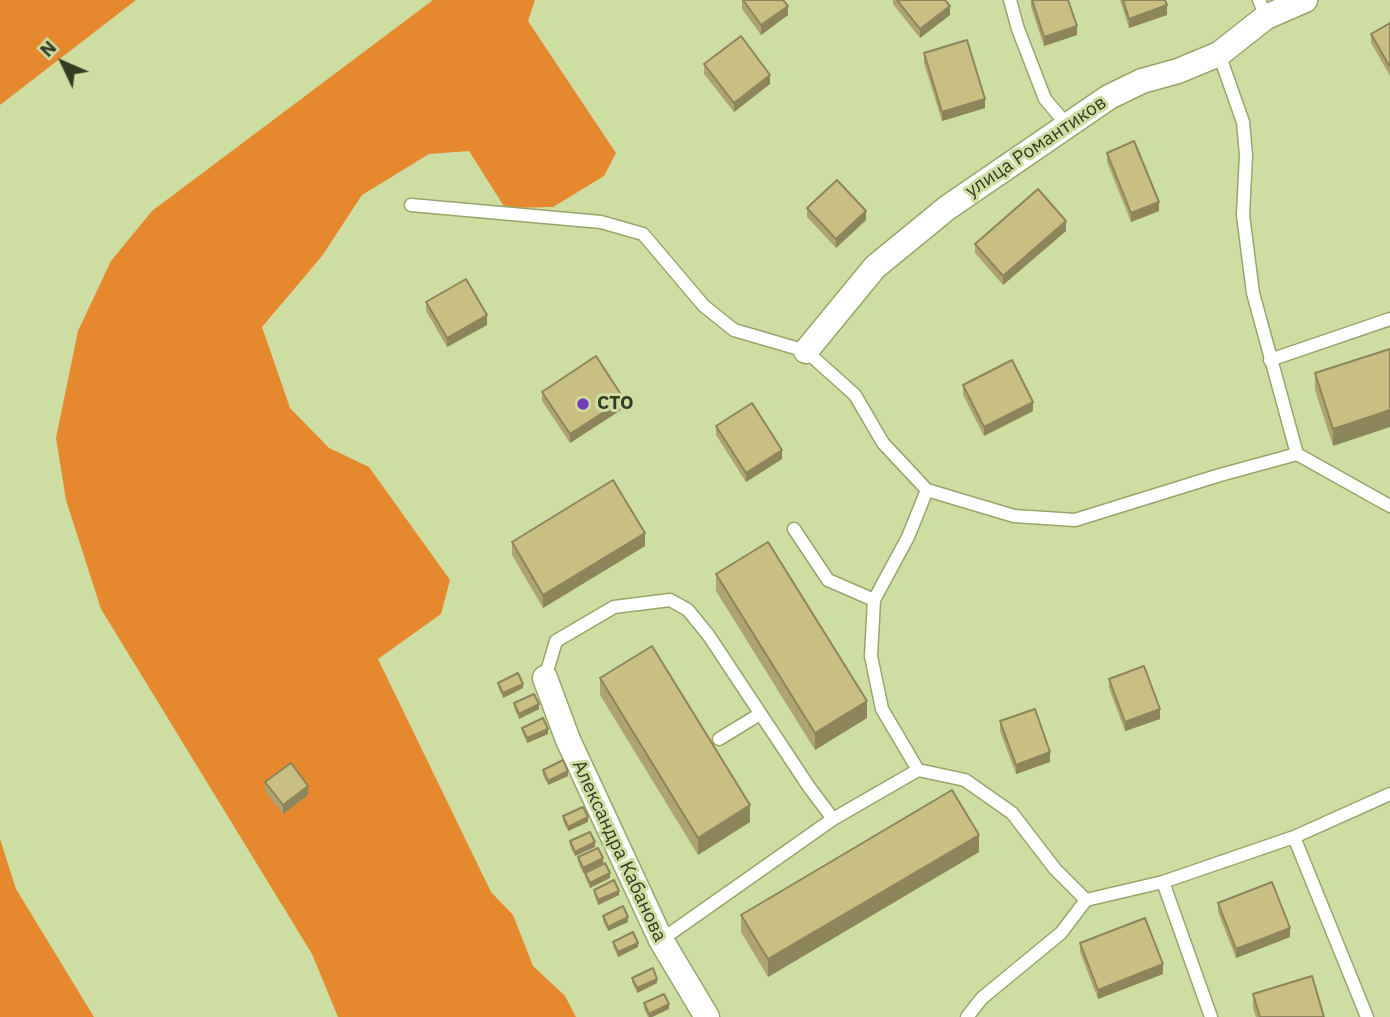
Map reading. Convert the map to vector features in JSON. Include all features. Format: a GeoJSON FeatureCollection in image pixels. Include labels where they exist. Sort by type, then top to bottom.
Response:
{"type":"FeatureCollection","features":[{"type":"Feature","properties":{"kind":"street","name":"улица Романтиков"},"geometry":{"type":"LineString","coordinates":[[806,351],[875,267],[947,208],[1109,97],[1142,81],[1178,71],[1219,54],[1263,8],[1305,0]]}},
{"type":"Feature","properties":{"kind":"street","name":"Александра Кабанова"},"geometry":{"type":"LineString","coordinates":[[545,678],[568,740],[661,940],[707,1017]]}},
{"type":"Feature","properties":{"kind":"lane"},"geometry":{"type":"LineString","coordinates":[[1010,0],[1018,29],[1045,99],[1068,126]]}},
{"type":"Feature","properties":{"kind":"lane"},"geometry":{"type":"LineString","coordinates":[[1219,54],[1243,122],[1246,155],[1243,215],[1253,293],[1297,454]]}},
{"type":"Feature","properties":{"kind":"lane"},"geometry":{"type":"LineString","coordinates":[[411,205],[601,222],[643,234],[704,306],[734,330],[806,351],[855,395],[883,443],[927,490],[1014,516],[1075,520],[1297,454],[1390,506]]}},
{"type":"Feature","properties":{"kind":"lane"},"geometry":{"type":"LineString","coordinates":[[1270,360],[1390,319]]}},
{"type":"Feature","properties":{"kind":"lane"},"geometry":{"type":"LineString","coordinates":[[918,770],[883,709],[870,656],[874,600],[908,537],[927,490]]}},
{"type":"Feature","properties":{"kind":"lane"},"geometry":{"type":"LineString","coordinates":[[794,529],[828,580],[874,600]]}},
{"type":"Feature","properties":{"kind":"lane"},"geometry":{"type":"LineString","coordinates":[[545,678],[556,641],[614,607],[670,600],[688,610],[709,636],[833,819]]}},
{"type":"Feature","properties":{"kind":"lane"},"geometry":{"type":"LineString","coordinates":[[719,739],[760,714]]}},
{"type":"Feature","properties":{"kind":"lane"},"geometry":{"type":"LineString","coordinates":[[661,940],[833,819],[918,770],[965,780],[1012,813],[1055,869],[1086,900]]}},
{"type":"Feature","properties":{"kind":"lane"},"geometry":{"type":"LineString","coordinates":[[967,1017],[982,998],[1061,933],[1086,900],[1163,882],[1294,837],[1390,794]]}},
{"type":"Feature","properties":{"kind":"lane"},"geometry":{"type":"LineString","coordinates":[[1294,837],[1367,1017]]}},
{"type":"Feature","properties":{"kind":"lane"},"geometry":{"type":"LineString","coordinates":[[1163,882],[1211,1017]]}},
{"type":"Feature","properties":{"kind":"shaded area"},"geometry":{"type":"Polygon","coordinates":[[[0,0],[136,0],[0,105],[0,0]]]}},
{"type":"Feature","properties":{"kind":"shaded area"},"geometry":{"type":"Polygon","coordinates":[[[433,0],[535,0],[528,21],[616,153],[604,176],[553,207],[505,208],[469,151],[429,154],[362,195],[322,256],[262,327],[290,408],[329,448],[369,467],[450,580],[441,614],[378,659],[491,892],[513,915],[533,966],[565,996],[576,1017],[338,1017],[312,954],[101,609],[66,500],[56,438],[78,331],[111,261],[152,211],[433,0]]]}},
{"type":"Feature","properties":{"kind":"shaded area"},"geometry":{"type":"Polygon","coordinates":[[[0,839],[16,889],[94,1017],[0,1017],[0,839]]]}},
{"type":"Feature","properties":{"kind":"building"},"geometry":{"type":"Polygon","coordinates":[[[743,0],[783,0],[788,6],[761,25],[743,0]]]}},
{"type":"Feature","properties":{"kind":"building"},"geometry":{"type":"Polygon","coordinates":[[[897,0],[945,0],[950,6],[920,29],[897,0]]]}},
{"type":"Feature","properties":{"kind":"building"},"geometry":{"type":"Polygon","coordinates":[[[1032,0],[1068,0],[1077,26],[1044,37],[1032,0]]]}},
{"type":"Feature","properties":{"kind":"building"},"geometry":{"type":"Polygon","coordinates":[[[1123,0],[1165,0],[1167,5],[1129,19],[1123,0]]]}},
{"type":"Feature","properties":{"kind":"building"},"geometry":{"type":"Polygon","coordinates":[[[1390,23],[1390,67],[1371,34],[1390,23]]]}},
{"type":"Feature","properties":{"kind":"building"},"geometry":{"type":"Polygon","coordinates":[[[741,36],[770,75],[734,103],[704,64],[741,36]]]}},
{"type":"Feature","properties":{"kind":"building"},"geometry":{"type":"Polygon","coordinates":[[[967,40],[985,99],[942,112],[924,53],[967,40]]]}},
{"type":"Feature","properties":{"kind":"building"},"geometry":{"type":"Polygon","coordinates":[[[1134,141],[1159,202],[1131,213],[1107,153],[1134,141]]]}},
{"type":"Feature","properties":{"kind":"building"},"geometry":{"type":"Polygon","coordinates":[[[837,180],[866,211],[836,239],[807,208],[837,180]]]}},
{"type":"Feature","properties":{"kind":"building"},"geometry":{"type":"Polygon","coordinates":[[[1038,189],[1066,221],[1003,276],[975,244],[1038,189]]]}},
{"type":"Feature","properties":{"kind":"building"},"geometry":{"type":"Polygon","coordinates":[[[466,279],[487,315],[447,338],[426,302],[466,279]]]}},
{"type":"Feature","properties":{"kind":"building"},"geometry":{"type":"Polygon","coordinates":[[[1390,349],[1390,410],[1333,429],[1315,373],[1390,349]]]}},
{"type":"Feature","properties":{"kind":"building","name":"СТО"},"geometry":{"type":"Polygon","coordinates":[[[596,356],[624,399],[570,434],[542,392],[596,356]]]}},
{"type":"Feature","properties":{"kind":"building"},"geometry":{"type":"Polygon","coordinates":[[[1012,360],[1033,402],[984,427],[963,385],[1012,360]]]}},
{"type":"Feature","properties":{"kind":"building"},"geometry":{"type":"Polygon","coordinates":[[[752,403],[782,450],[746,473],[716,426],[752,403]]]}},
{"type":"Feature","properties":{"kind":"building"},"geometry":{"type":"Polygon","coordinates":[[[613,480],[645,533],[543,595],[512,542],[613,480]]]}},
{"type":"Feature","properties":{"kind":"building"},"geometry":{"type":"Polygon","coordinates":[[[768,542],[867,701],[815,733],[716,574],[768,542]]]}},
{"type":"Feature","properties":{"kind":"building"},"geometry":{"type":"Polygon","coordinates":[[[652,646],[750,805],[698,838],[600,678],[652,646]]]}},
{"type":"Feature","properties":{"kind":"building"},"geometry":{"type":"Polygon","coordinates":[[[1144,666],[1160,709],[1125,722],[1109,679],[1144,666]]]}},
{"type":"Feature","properties":{"kind":"building"},"geometry":{"type":"Polygon","coordinates":[[[518,673],[523,684],[503,693],[498,683],[518,673]]]}},
{"type":"Feature","properties":{"kind":"building"},"geometry":{"type":"Polygon","coordinates":[[[534,694],[539,704],[519,714],[514,703],[534,694]]]}},
{"type":"Feature","properties":{"kind":"building"},"geometry":{"type":"Polygon","coordinates":[[[1035,709],[1050,752],[1016,765],[1000,721],[1035,709]]]}},
{"type":"Feature","properties":{"kind":"building"},"geometry":{"type":"Polygon","coordinates":[[[543,718],[548,729],[527,738],[522,728],[543,718]]]}},
{"type":"Feature","properties":{"kind":"building"},"geometry":{"type":"Polygon","coordinates":[[[563,760],[568,771],[548,781],[543,770],[563,760]]]}},
{"type":"Feature","properties":{"kind":"building"},"geometry":{"type":"Polygon","coordinates":[[[291,763],[308,786],[283,805],[265,782],[291,763]]]}},
{"type":"Feature","properties":{"kind":"building"},"geometry":{"type":"Polygon","coordinates":[[[952,790],[979,835],[768,959],[741,915],[952,790]]]}},
{"type":"Feature","properties":{"kind":"building"},"geometry":{"type":"Polygon","coordinates":[[[583,807],[588,817],[568,827],[563,816],[583,807]]]}},
{"type":"Feature","properties":{"kind":"building"},"geometry":{"type":"Polygon","coordinates":[[[590,832],[595,842],[575,852],[570,841],[590,832]]]}},
{"type":"Feature","properties":{"kind":"building"},"geometry":{"type":"Polygon","coordinates":[[[598,848],[603,858],[583,868],[578,857],[598,848]]]}},
{"type":"Feature","properties":{"kind":"building"},"geometry":{"type":"Polygon","coordinates":[[[605,863],[610,873],[590,883],[585,873],[605,863]]]}},
{"type":"Feature","properties":{"kind":"building"},"geometry":{"type":"Polygon","coordinates":[[[614,880],[619,891],[598,900],[594,890],[614,880]]]}},
{"type":"Feature","properties":{"kind":"building"},"geometry":{"type":"Polygon","coordinates":[[[1272,882],[1290,928],[1236,949],[1218,903],[1272,882]]]}},
{"type":"Feature","properties":{"kind":"building"},"geometry":{"type":"Polygon","coordinates":[[[623,906],[628,917],[608,927],[603,916],[623,906]]]}},
{"type":"Feature","properties":{"kind":"building"},"geometry":{"type":"Polygon","coordinates":[[[1145,918],[1163,964],[1098,990],[1080,943],[1145,918]]]}},
{"type":"Feature","properties":{"kind":"building"},"geometry":{"type":"Polygon","coordinates":[[[633,932],[638,943],[618,952],[613,942],[633,932]]]}},
{"type":"Feature","properties":{"kind":"building"},"geometry":{"type":"Polygon","coordinates":[[[653,968],[657,979],[637,988],[632,978],[653,968]]]}},
{"type":"Feature","properties":{"kind":"building"},"geometry":{"type":"Polygon","coordinates":[[[1312,976],[1324,1017],[1260,1017],[1253,994],[1312,976]]]}},
{"type":"Feature","properties":{"kind":"building"},"geometry":{"type":"Polygon","coordinates":[[[664,994],[669,1004],[649,1014],[644,1003],[664,994]]]}},
{"type":"Feature","properties":{"kind":"place","name":"СТО"},"geometry":{"type":"Point","coordinates":[583,404]}}]}
